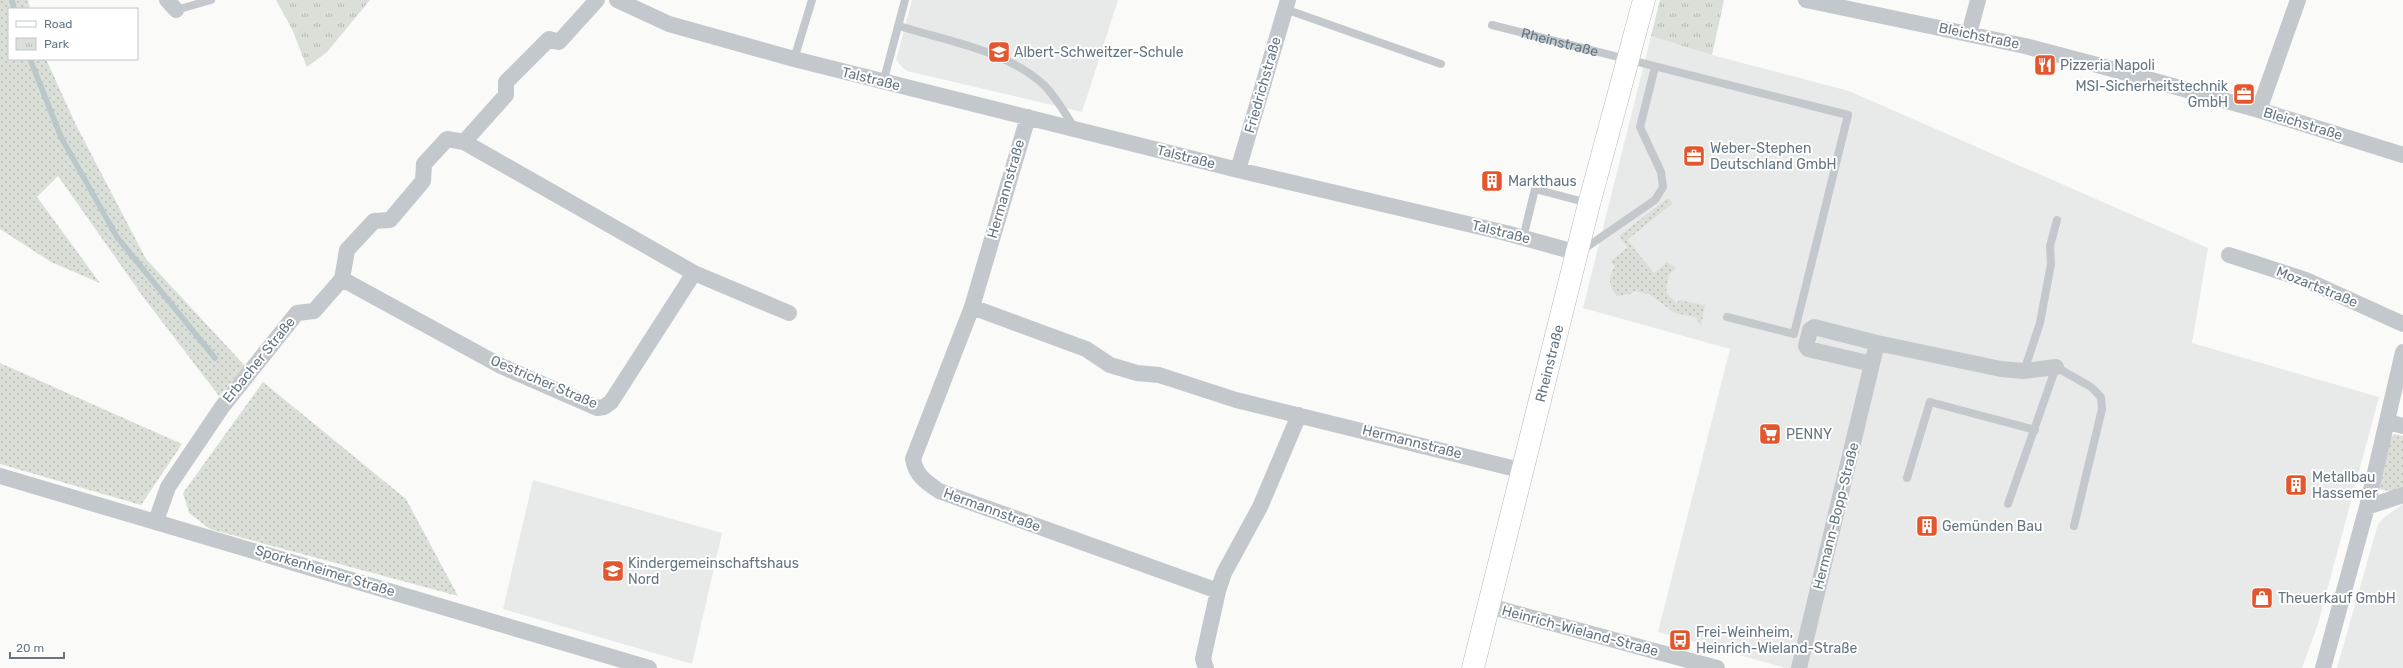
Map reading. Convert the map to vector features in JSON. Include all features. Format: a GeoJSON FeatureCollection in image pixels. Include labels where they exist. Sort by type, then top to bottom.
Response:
{"type":"FeatureCollection","features":[{"type":"Feature","properties":{"kind":"street"},"geometry":{"type":"LineString","coordinates":[[464,142],[506,96],[506,82],[548,39],[559,42],[596,0]]}},
{"type":"Feature","properties":{"kind":"street","name":"Talstraße"},"geometry":{"type":"LineString","coordinates":[[617,0],[635,4],[669,24],[794,60],[1238,170],[1523,238],[1578,253]]}},
{"type":"Feature","properties":{"kind":"street","name":"Rheinstraße"},"geometry":{"type":"LineString","coordinates":[[1473,668],[1524,471],[1589,204],[1644,0]]}},
{"type":"Feature","properties":{"kind":"street"},"geometry":{"type":"LineString","coordinates":[[1969,34],[1978,0]]}},
{"type":"Feature","properties":{"kind":"street"},"geometry":{"type":"LineString","coordinates":[[2259,110],[2298,0]]}},
{"type":"Feature","properties":{"kind":"street","name":"Bleichstraße"},"geometry":{"type":"LineString","coordinates":[[1814,1],[1969,34],[2101,66],[2259,110],[2403,155]]}},
{"type":"Feature","properties":{"kind":"street","name":"Friedrichstraße"},"geometry":{"type":"LineString","coordinates":[[1238,170],[1287,4]]}},
{"type":"Feature","properties":{"kind":"street","name":"Hermannstraße"},"geometry":{"type":"LineString","coordinates":[[1028,117],[972,307],[913,459],[914,469],[923,480],[938,491],[1218,591]]}},
{"type":"Feature","properties":{"kind":"street"},"geometry":{"type":"LineString","coordinates":[[342,279],[347,250],[374,221],[390,220],[423,181],[424,164],[447,139],[464,142],[694,273],[789,313]]}},
{"type":"Feature","properties":{"kind":"street","name":"Mozartstraße"},"geometry":{"type":"LineString","coordinates":[[2229,255],[2306,280],[2403,324]]}},
{"type":"Feature","properties":{"kind":"street","name":"Oestricher Straße"},"geometry":{"type":"LineString","coordinates":[[342,279],[501,366],[597,408],[604,407],[611,402],[694,273]]}},
{"type":"Feature","properties":{"kind":"street","name":"Erbacher Straße"},"geometry":{"type":"LineString","coordinates":[[156,521],[168,487],[222,407],[298,313],[314,311],[342,279]]}},
{"type":"Feature","properties":{"kind":"street","name":"Hermannstraße"},"geometry":{"type":"LineString","coordinates":[[972,307],[1086,349],[1110,365],[1137,373],[1159,375],[1236,400],[1524,471]]}},
{"type":"Feature","properties":{"kind":"street"},"geometry":{"type":"LineString","coordinates":[[1872,364],[1808,349],[1806,346],[1810,330],[1814,327],[2001,369],[2024,371],[2056,367]]}},
{"type":"Feature","properties":{"kind":"street","name":"Hermann-Bopp-Straße"},"geometry":{"type":"LineString","coordinates":[[1799,668],[1877,342]]}},
{"type":"Feature","properties":{"kind":"street"},"geometry":{"type":"LineString","coordinates":[[2324,668],[2368,507],[2396,424],[2403,352]]}},
{"type":"Feature","properties":{"kind":"street"},"geometry":{"type":"LineString","coordinates":[[1206,668],[1203,659],[1218,591],[1224,573],[1260,507],[1299,415]]}},
{"type":"Feature","properties":{"kind":"street","name":"Sporkenheimer Straße"},"geometry":{"type":"LineString","coordinates":[[0,476],[649,668]]}},
{"type":"Feature","properties":{"kind":"street"},"geometry":{"type":"LineString","coordinates":[[2368,507],[2403,495]]}},
{"type":"Feature","properties":{"kind":"street","name":"Heinrich-Wieland-Straße"},"geometry":{"type":"LineString","coordinates":[[1489,606],[1717,668]]}},
{"type":"Feature","properties":{"kind":"lane"},"geometry":{"type":"LineString","coordinates":[[172,5],[210,0]]}},
{"type":"Feature","properties":{"kind":"lane"},"geometry":{"type":"LineString","coordinates":[[794,60],[812,0]]}},
{"type":"Feature","properties":{"kind":"lane"},"geometry":{"type":"LineString","coordinates":[[883,82],[905,0]]}},
{"type":"Feature","properties":{"kind":"lane"},"geometry":{"type":"LineString","coordinates":[[1287,4],[1441,64]]}},
{"type":"Feature","properties":{"kind":"lane","name":"Rheinstraße"},"geometry":{"type":"LineString","coordinates":[[1492,25],[1627,60]]}},
{"type":"Feature","properties":{"kind":"lane"},"geometry":{"type":"LineString","coordinates":[[898,26],[986,52],[1024,70],[1045,86],[1062,107],[1076,129]]}},
{"type":"Feature","properties":{"kind":"lane"},"geometry":{"type":"LineString","coordinates":[[1627,60],[1848,115],[1794,334],[1728,317]]}},
{"type":"Feature","properties":{"kind":"lane"},"geometry":{"type":"LineString","coordinates":[[1578,253],[1655,200],[1663,187],[1661,172],[1640,127],[1655,67]]}},
{"type":"Feature","properties":{"kind":"lane"},"geometry":{"type":"LineString","coordinates":[[1523,238],[1535,190],[1589,204]]}},
{"type":"Feature","properties":{"kind":"lane"},"geometry":{"type":"LineString","coordinates":[[2024,371],[2040,322],[2051,264],[2050,246],[2057,220]]}},
{"type":"Feature","properties":{"kind":"lane"},"geometry":{"type":"LineString","coordinates":[[2008,504],[2056,367],[2091,387],[2101,397],[2102,409],[2074,526]]}},
{"type":"Feature","properties":{"kind":"lane"},"geometry":{"type":"LineString","coordinates":[[1907,478],[1930,402],[2035,430]]}},
{"type":"Feature","properties":{"kind":"shaded area","name":"Albert-Schweitzer-Schule"},"geometry":{"type":"Polygon","coordinates":[[[912,0],[1118,0],[1082,112],[907,71],[896,60],[912,0]]]}},
{"type":"Feature","properties":{"kind":"shaded area"},"geometry":{"type":"Polygon","coordinates":[[[1651,36],[1712,55],[1849,91],[2208,248],[2192,343],[2379,397],[2318,624],[2302,668],[1785,668],[1658,632],[1730,349],[1583,308],[1651,36]]]}},
{"type":"Feature","properties":{"kind":"shaded area","name":"Kindergemeinschaftshaus Nord"},"geometry":{"type":"Polygon","coordinates":[[[533,480],[722,533],[692,664],[503,609],[533,480]]]}},
{"type":"Feature","properties":{"kind":"shaded area"},"geometry":{"type":"Polygon","coordinates":[[[2403,504],[2403,668],[2337,668],[2378,524],[2386,516],[2403,504]]]}},
{"type":"Feature","properties":{"kind":"green space"},"geometry":{"type":"Polygon","coordinates":[[[0,0],[28,0],[30,8],[8,8],[8,60],[46,60],[76,125],[146,259],[245,366],[219,396],[144,298],[58,176],[37,197],[100,283],[51,262],[0,229],[0,0]]]}},
{"type":"Feature","properties":{"kind":"green space"},"geometry":{"type":"Polygon","coordinates":[[[276,0],[370,0],[327,52],[307,67],[292,29],[276,0]]]}},
{"type":"Feature","properties":{"kind":"green space"},"geometry":{"type":"Polygon","coordinates":[[[1660,0],[1724,0],[1712,55],[1651,36],[1660,0]]]}},
{"type":"Feature","properties":{"kind":"green space"},"geometry":{"type":"Polygon","coordinates":[[[1668,198],[1673,203],[1627,240],[1654,273],[1667,262],[1676,268],[1669,275],[1666,292],[1677,304],[1679,300],[1705,305],[1701,326],[1695,317],[1675,313],[1649,294],[1634,291],[1630,294],[1617,296],[1612,289],[1610,278],[1615,266],[1610,262],[1628,247],[1619,236],[1668,198]]]}},
{"type":"Feature","properties":{"kind":"green space"},"geometry":{"type":"Polygon","coordinates":[[[0,363],[182,444],[141,505],[0,464],[0,363]]]}},
{"type":"Feature","properties":{"kind":"green space"},"geometry":{"type":"Polygon","coordinates":[[[263,382],[406,499],[458,596],[210,529],[189,513],[183,493],[263,382]]]}},
{"type":"Feature","properties":{"kind":"green space"},"geometry":{"type":"Polygon","coordinates":[[[2395,434],[2403,436],[2403,488],[2394,492],[2379,489],[2389,438],[2395,434]]]}},
{"type":"Feature","properties":{"kind":"waterway"},"geometry":{"type":"LineString","coordinates":[[12,0],[14,8]]}},
{"type":"Feature","properties":{"kind":"waterway"},"geometry":{"type":"LineString","coordinates":[[30,60],[61,137],[117,237],[215,358]]}},
{"type":"Feature","properties":{"kind":"place","name":"Albert-Schweitzer-Schule"},"geometry":{"type":"Point","coordinates":[999,52]}},
{"type":"Feature","properties":{"kind":"place","name":"Pizzeria Napoli"},"geometry":{"type":"Point","coordinates":[2045,65]}},
{"type":"Feature","properties":{"kind":"place","name":"MSI-Sicherheitstechnik GmbH"},"geometry":{"type":"Point","coordinates":[2244,94]}},
{"type":"Feature","properties":{"kind":"place","name":"Weber-Stephen Deutschland GmbH"},"geometry":{"type":"Point","coordinates":[1694,156]}},
{"type":"Feature","properties":{"kind":"place","name":"Markthaus"},"geometry":{"type":"Point","coordinates":[1492,181]}},
{"type":"Feature","properties":{"kind":"place","name":"PENNY"},"geometry":{"type":"Point","coordinates":[1770,434]}},
{"type":"Feature","properties":{"kind":"place","name":"Metallbau Hassemer"},"geometry":{"type":"Point","coordinates":[2296,485]}},
{"type":"Feature","properties":{"kind":"place","name":"Gemünden Bau"},"geometry":{"type":"Point","coordinates":[1927,526]}},
{"type":"Feature","properties":{"kind":"place","name":"Kindergemeinschaftshaus Nord"},"geometry":{"type":"Point","coordinates":[613,571]}},
{"type":"Feature","properties":{"kind":"place","name":"Theuerkauf GmbH"},"geometry":{"type":"Point","coordinates":[2262,598]}},
{"type":"Feature","properties":{"kind":"place","name":"Frei-Weinheim, Heinrich-Wieland-Straße"},"geometry":{"type":"Point","coordinates":[1680,640]}}]}
